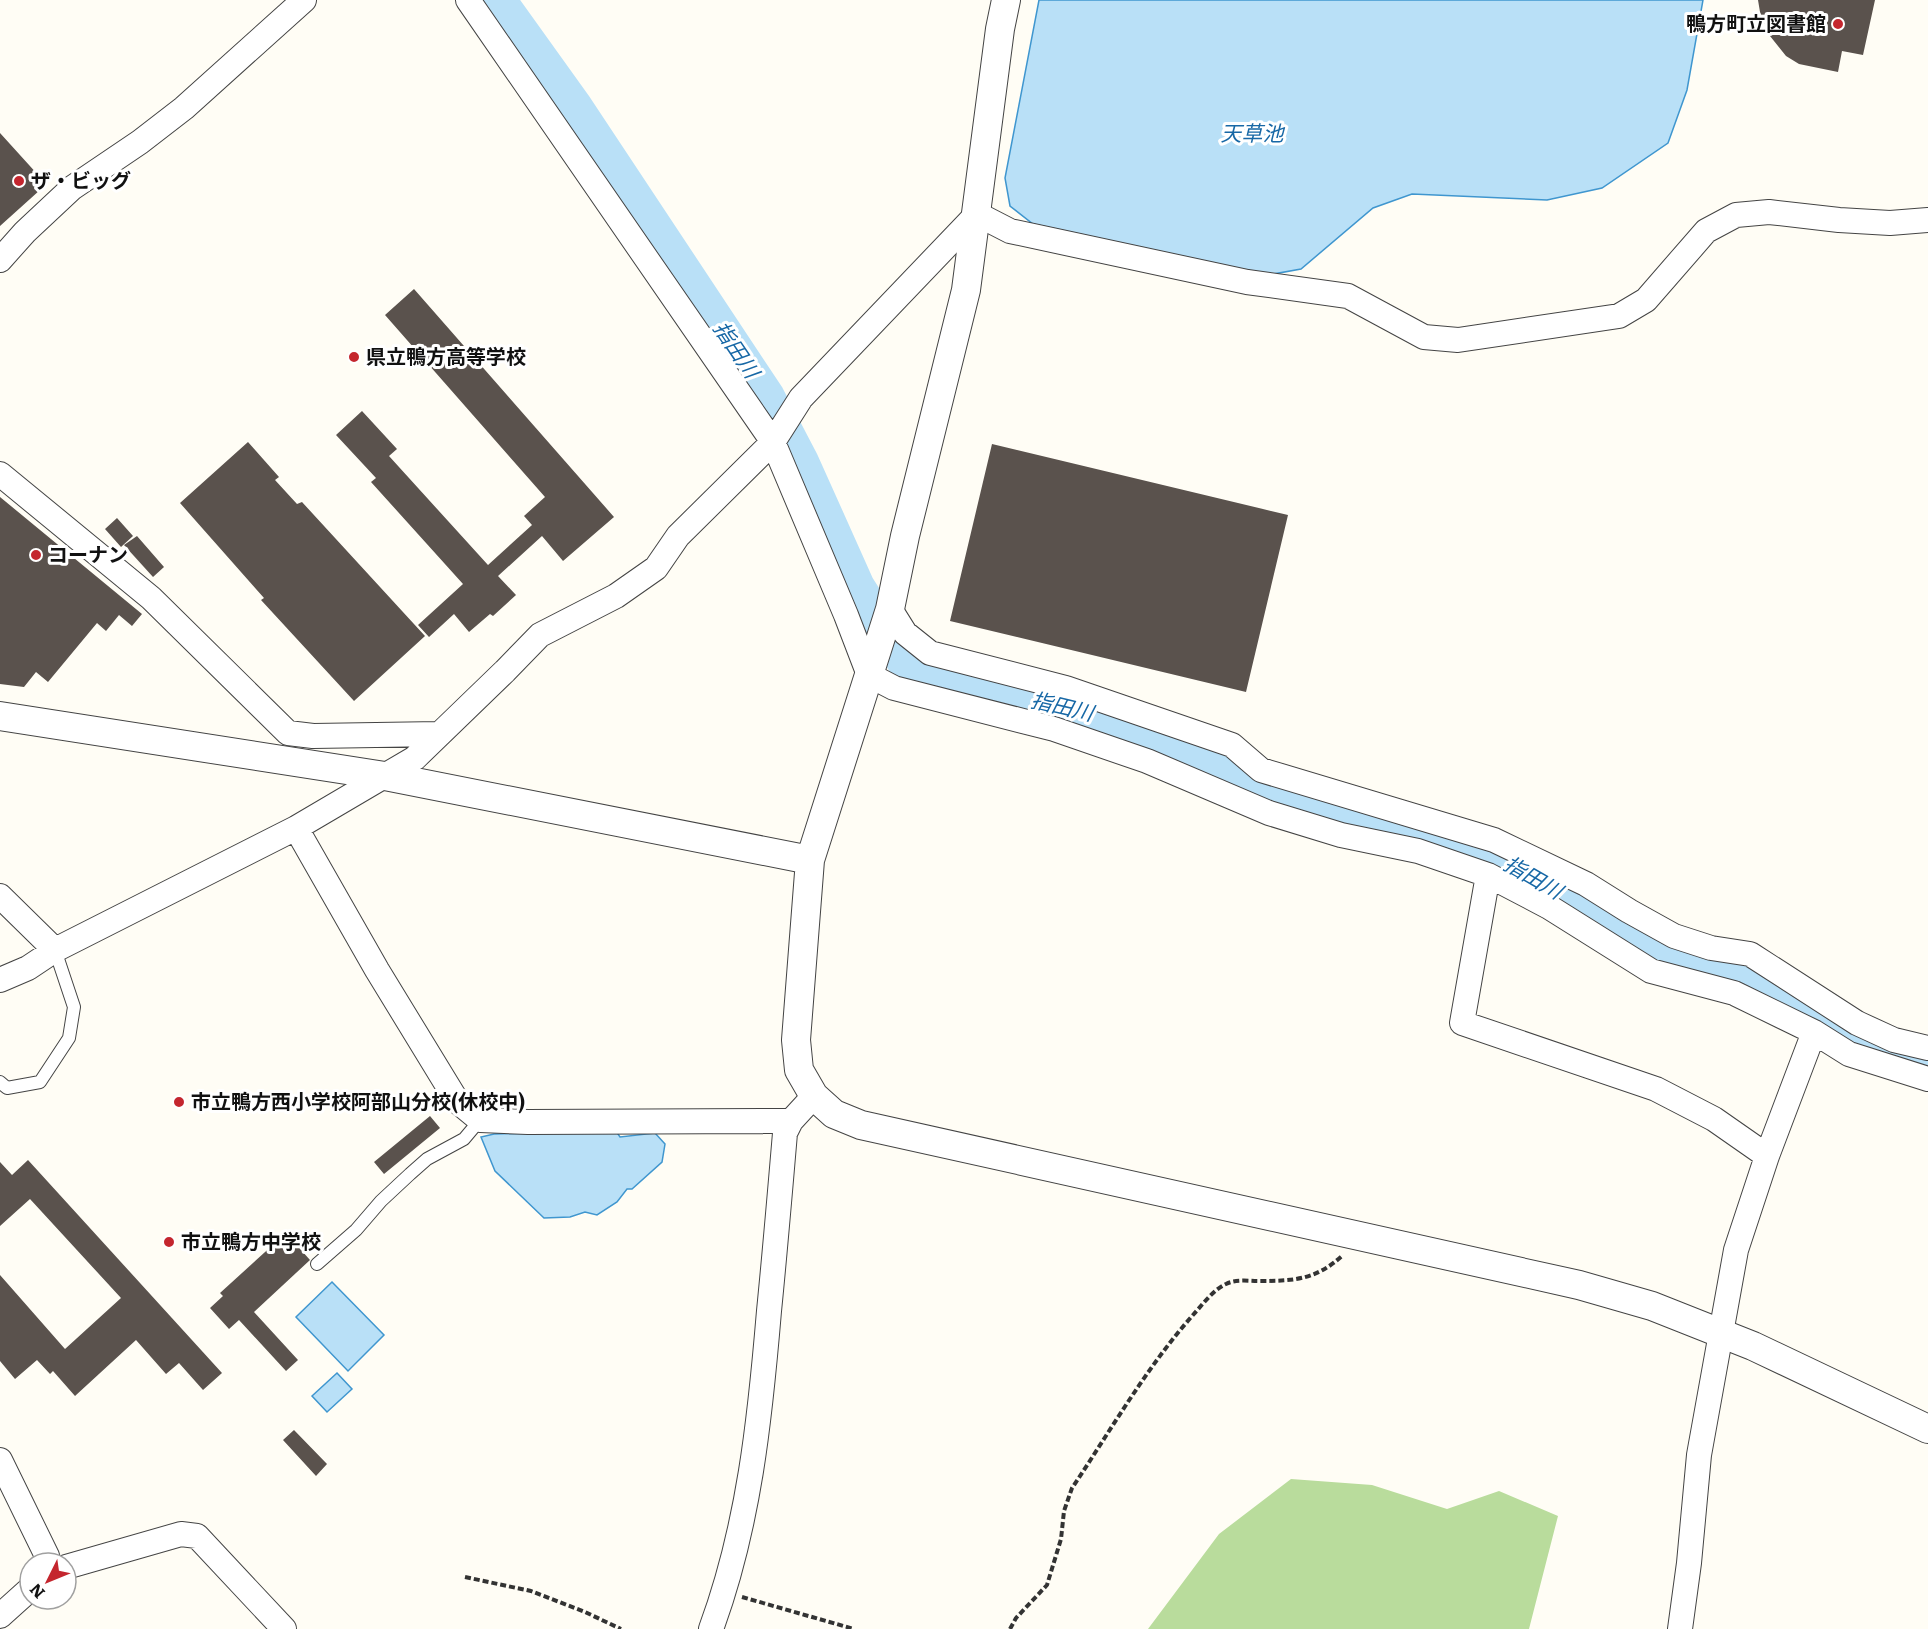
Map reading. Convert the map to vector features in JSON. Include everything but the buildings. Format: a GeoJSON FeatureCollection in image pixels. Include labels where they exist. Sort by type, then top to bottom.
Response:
{"type":"FeatureCollection","features":[{"type":"Feature","properties":{"kind":"street"},"geometry":{"type":"LineString","coordinates":[[0,260],[25,232],[72,188],[140,142],[184,108],[304,0]]}},
{"type":"Feature","properties":{"kind":"street"},"geometry":{"type":"LineString","coordinates":[[468,0],[773,442],[841,604],[868,675],[894,688],[1054,729],[1148,761],[1269,813],[1341,835],[1418,851],[1488,874],[1550,907],[1651,971],[1734,993],[1814,1032],[1849,1054],[1928,1079]]}},
{"type":"Feature","properties":{"kind":"street"},"geometry":{"type":"LineString","coordinates":[[1006,0],[1000,30],[966,290],[905,536],[890,609],[810,860],[796,1040],[800,1070],[814,1096],[834,1114],[861,1125],[1579,1285],[1652,1306],[1753,1346],[1928,1429]]}},
{"type":"Feature","properties":{"kind":"street"},"geometry":{"type":"LineString","coordinates":[[977,214],[1010,231],[1247,282],[1348,296],[1424,337],[1458,340],[1619,316],[1646,300],[1706,231],[1736,215],[1769,212],[1890,223],[1928,220]]}},
{"type":"Feature","properties":{"kind":"street"},"geometry":{"type":"LineString","coordinates":[[0,980],[28,968],[55,950],[296,828],[415,758],[540,635],[616,596],[656,568],[678,536],[773,442],[801,398],[977,214]]}},
{"type":"Feature","properties":{"kind":"street"},"geometry":{"type":"LineString","coordinates":[[0,474],[152,598],[288,733],[313,736],[439,734]]}},
{"type":"Feature","properties":{"kind":"street"},"geometry":{"type":"LineString","coordinates":[[890,609],[904,633],[930,653],[1066,688],[1232,745],[1261,770],[1494,840],[1586,884],[1674,936],[1711,948],[1750,954],[1857,1023],[1894,1040],[1928,1048]]}},
{"type":"Feature","properties":{"kind":"street"},"geometry":{"type":"LineString","coordinates":[[0,716],[385,776],[810,860]]}},
{"type":"Feature","properties":{"kind":"street"},"geometry":{"type":"LineString","coordinates":[[296,828],[377,969],[457,1101],[480,1120],[528,1122],[791,1120]]}},
{"type":"Feature","properties":{"kind":"street"},"geometry":{"type":"LineString","coordinates":[[1488,874],[1462,1023],[1656,1089],[1714,1119],[1767,1156]]}},
{"type":"Feature","properties":{"kind":"street"},"geometry":{"type":"LineString","coordinates":[[0,896],[55,950]]}},
{"type":"Feature","properties":{"kind":"street"},"geometry":{"type":"LineString","coordinates":[[1680,1629],[1699,1455],[1736,1250],[1767,1156],[1814,1032]]}},
{"type":"Feature","properties":{"kind":"street"},"geometry":{"type":"LineString","coordinates":[[711,1629],[724,1592],[747,1504],[761,1411],[785,1133],[791,1120],[814,1096]]}},
{"type":"Feature","properties":{"kind":"street"},"geometry":{"type":"LineString","coordinates":[[0,1460],[45,1551]]}},
{"type":"Feature","properties":{"kind":"street"},"geometry":{"type":"LineString","coordinates":[[78,1563],[181,1533],[197,1536],[284,1629]]}},
{"type":"Feature","properties":{"kind":"street"},"geometry":{"type":"LineString","coordinates":[[0,1616],[18,1600]]}},
{"type":"Feature","properties":{"kind":"lane"},"geometry":{"type":"LineString","coordinates":[[0,1082],[7,1088],[40,1082],[69,1038],[74,1007],[55,950]]}},
{"type":"Feature","properties":{"kind":"lane"},"geometry":{"type":"LineString","coordinates":[[317,1264],[356,1230],[381,1201],[410,1174],[427,1159],[464,1139],[480,1120]]}},
{"type":"Feature","properties":{"kind":"path"},"geometry":{"type":"LineString","coordinates":[[1010,1629],[1016,1618],[1047,1585],[1061,1539],[1064,1511],[1072,1488],[1159,1355],[1214,1292],[1227,1283],[1298,1279],[1324,1271],[1343,1256],[1356,1234]]}},
{"type":"Feature","properties":{"kind":"path"},"geometry":{"type":"LineString","coordinates":[[465,1577],[531,1591],[621,1629]]}},
{"type":"Feature","properties":{"kind":"path"},"geometry":{"type":"LineString","coordinates":[[724,1592],[854,1629]]}},
{"type":"Feature","properties":{"kind":"green space"},"geometry":{"type":"Polygon","coordinates":[[[1291,1479],[1372,1485],[1447,1509],[1499,1491],[1558,1516],[1529,1629],[1148,1629],[1219,1534],[1291,1479]]]}},
{"type":"Feature","properties":{"kind":"water","name":"天草池"},"geometry":{"type":"Polygon","coordinates":[[[1039,0],[1703,0],[1687,90],[1668,143],[1602,188],[1547,200],[1412,194],[1373,208],[1301,269],[1268,275],[1033,224],[1010,206],[1005,178],[1039,0]]]}},
{"type":"Feature","properties":{"kind":"water"},"geometry":{"type":"Polygon","coordinates":[[[616,1131],[620,1137],[655,1133],[665,1144],[662,1162],[632,1189],[627,1189],[617,1202],[597,1215],[585,1212],[570,1217],[544,1218],[495,1171],[481,1137],[494,1134],[616,1131]]]}},
{"type":"Feature","properties":{"kind":"water"},"geometry":{"type":"Polygon","coordinates":[[[332,1282],[384,1335],[348,1371],[296,1317],[332,1282]]]}},
{"type":"Feature","properties":{"kind":"water"},"geometry":{"type":"Polygon","coordinates":[[[337,1373],[352,1389],[327,1412],[312,1396],[337,1373]]]}},
{"type":"Feature","properties":{"kind":"waterway","name":"指田川"},"geometry":{"type":"LineString","coordinates":[[498,0],[574,106],[767,397],[801,462],[857,587],[912,673],[1100,715],[1268,792],[1414,830],[1512,862],[1658,955],[1742,974],[1858,1045],[1928,1065]]}},
{"type":"Feature","properties":{"kind":"place","name":"鴨方町立図書館"},"geometry":{"type":"Point","coordinates":[1838,24]}},
{"type":"Feature","properties":{"kind":"place","name":"ザ・ビッグ"},"geometry":{"type":"Point","coordinates":[19,181]}},
{"type":"Feature","properties":{"kind":"place","name":"県立鴨方高等学校"},"geometry":{"type":"Point","coordinates":[354,357]}},
{"type":"Feature","properties":{"kind":"place","name":"コーナン"},"geometry":{"type":"Point","coordinates":[36,555]}},
{"type":"Feature","properties":{"kind":"place","name":"市立鴨方西小学校阿部山分校(休校中)"},"geometry":{"type":"Point","coordinates":[179,1102]}},
{"type":"Feature","properties":{"kind":"place","name":"市立鴨方中学校"},"geometry":{"type":"Point","coordinates":[169,1242]}}]}
